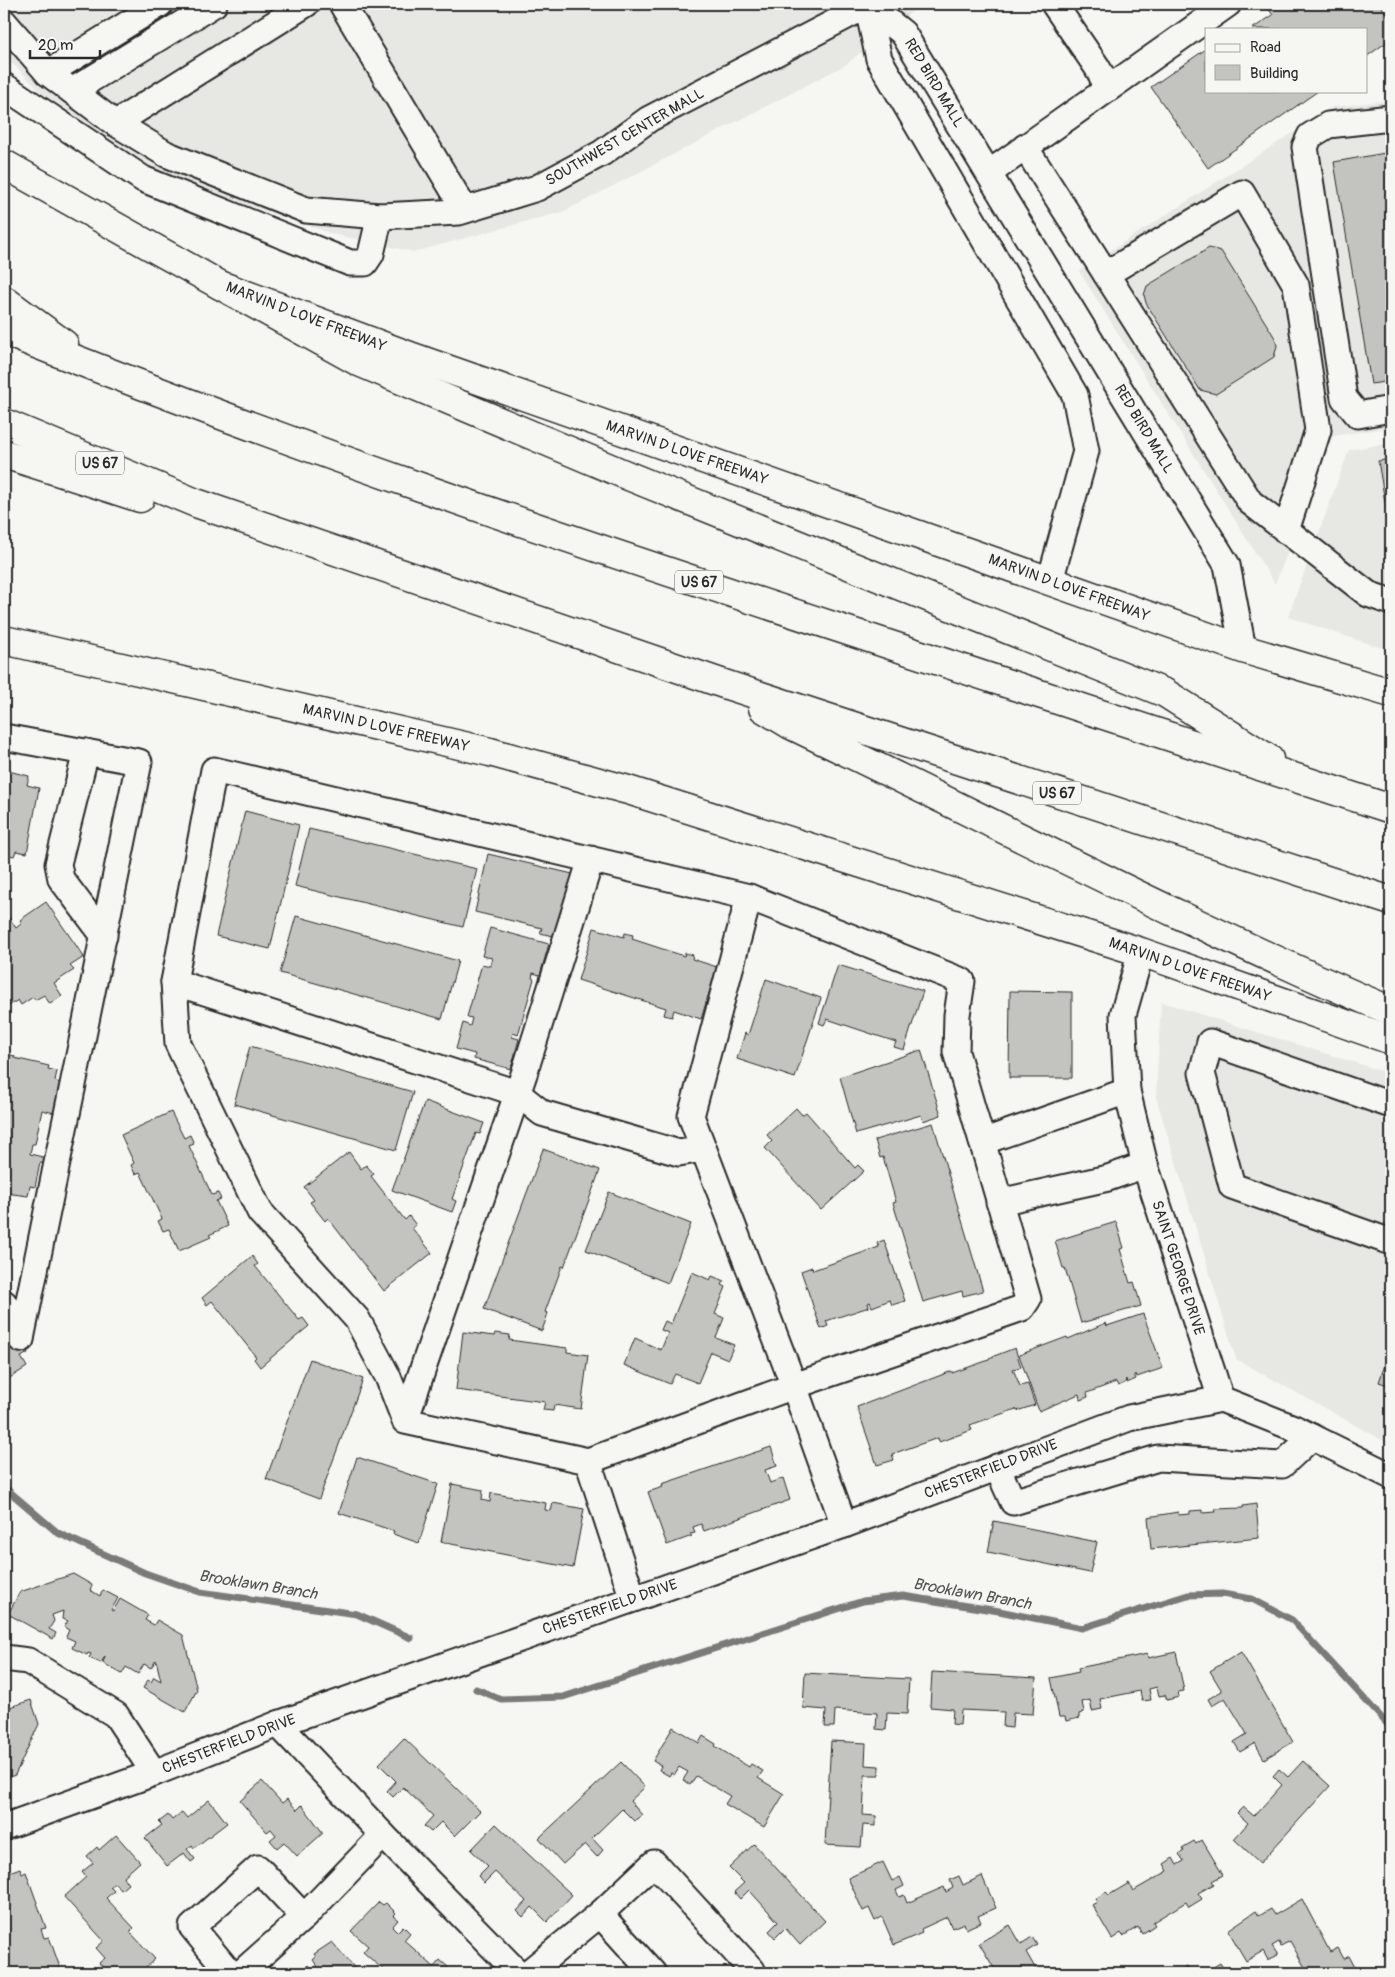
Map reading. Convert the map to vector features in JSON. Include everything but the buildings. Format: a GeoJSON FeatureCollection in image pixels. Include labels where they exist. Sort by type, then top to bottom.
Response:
{"type":"FeatureCollection","features":[{"type":"Feature","properties":{"kind":"main road","name":"MARVIN D LOVE FREEWAY"},"geometry":{"type":"LineString","coordinates":[[4,164],[220,284],[419,359],[1243,649],[1391,693]]}},
{"type":"Feature","properties":{"kind":"main road"},"geometry":{"type":"LineString","coordinates":[[220,284],[359,362],[631,477],[1165,693],[1304,781]]}},
{"type":"Feature","properties":{"kind":"main road"},"geometry":{"type":"LineString","coordinates":[[4,300],[100,369]]}},
{"type":"Feature","properties":{"kind":"main road","name":"US 67"},"geometry":{"type":"LineString","coordinates":[[4,331],[100,369],[385,474],[587,545],[1391,809]]}},
{"type":"Feature","properties":{"kind":"main road","name":"US 67"},"geometry":{"type":"LineString","coordinates":[[4,423],[196,503],[724,684],[1391,901]]}},
{"type":"Feature","properties":{"kind":"main road"},"geometry":{"type":"LineString","coordinates":[[4,454],[156,503],[196,503]]}},
{"type":"Feature","properties":{"kind":"main road","name":"MARVIN D LOVE FREEWAY"},"geometry":{"type":"LineString","coordinates":[[4,640],[517,760],[628,790],[1141,952],[1391,1040]]}},
{"type":"Feature","properties":{"kind":"main road"},"geometry":{"type":"LineString","coordinates":[[724,684],[791,725],[1023,840],[1311,977],[1391,1011]]}},
{"type":"Feature","properties":{"kind":"street"},"geometry":{"type":"LineString","coordinates":[[48,73],[160,4]]}},
{"type":"Feature","properties":{"kind":"street"},"geometry":{"type":"LineString","coordinates":[[72,91],[214,4]]}},
{"type":"Feature","properties":{"kind":"street"},"geometry":{"type":"LineString","coordinates":[[116,123],[306,4]]}},
{"type":"Feature","properties":{"kind":"street"},"geometry":{"type":"LineString","coordinates":[[342,4],[465,210]]}},
{"type":"Feature","properties":{"kind":"street"},"geometry":{"type":"LineString","coordinates":[[868,4],[879,59],[1075,395],[1086,451],[1050,581]]}},
{"type":"Feature","properties":{"kind":"street","name":"SOUTHWEST CENTER MALL"},"geometry":{"type":"LineString","coordinates":[[4,22],[48,73],[116,123],[166,154],[306,210],[380,216],[465,210],[537,188],[602,153],[649,119],[868,4]]}},
{"type":"Feature","properties":{"kind":"street","name":"RED BIRD MALL"},"geometry":{"type":"LineString","coordinates":[[868,4],[904,33],[1227,565],[1243,649]]}},
{"type":"Feature","properties":{"kind":"street"},"geometry":{"type":"LineString","coordinates":[[1054,4],[1097,67],[1103,78],[1104,91]]}},
{"type":"Feature","properties":{"kind":"street"},"geometry":{"type":"LineString","coordinates":[[988,173],[1228,4]]}},
{"type":"Feature","properties":{"kind":"street"},"geometry":{"type":"LineString","coordinates":[[4,86],[143,179],[350,263],[365,263],[371,254],[380,216]]}},
{"type":"Feature","properties":{"kind":"street"},"geometry":{"type":"LineString","coordinates":[[1391,118],[1328,125],[1310,136],[1305,147],[1344,398],[1358,415],[1391,409]]}},
{"type":"Feature","properties":{"kind":"street"},"geometry":{"type":"LineString","coordinates":[[1025,147],[1250,502],[1368,594],[1391,602]]}},
{"type":"Feature","properties":{"kind":"street"},"geometry":{"type":"LineString","coordinates":[[1106,274],[1242,193],[1296,285],[1318,430],[1286,531]]}},
{"type":"Feature","properties":{"kind":"street"},"geometry":{"type":"LineString","coordinates":[[4,737],[139,762],[21,1338],[4,1303]]}},
{"type":"Feature","properties":{"kind":"street"},"geometry":{"type":"LineString","coordinates":[[86,752],[58,864],[61,879],[104,936]]}},
{"type":"Feature","properties":{"kind":"street"},"geometry":{"type":"LineString","coordinates":[[214,770],[749,897],[962,981],[956,1052],[1028,1299],[1022,1308],[794,1386],[588,1461],[405,1421],[388,1377],[357,1320],[260,1212],[178,1044],[174,982],[214,770]]}},
{"type":"Feature","properties":{"kind":"street"},"geometry":{"type":"LineString","coordinates":[[405,1421],[517,1093],[591,859]]}},
{"type":"Feature","properties":{"kind":"street"},"geometry":{"type":"LineString","coordinates":[[749,897],[690,1116],[794,1386],[844,1525]]}},
{"type":"Feature","properties":{"kind":"street","name":"SAINT GEORGE DRIVE"},"geometry":{"type":"LineString","coordinates":[[1141,952],[1123,1015],[1127,1091],[1145,1165],[1221,1399]]}},
{"type":"Feature","properties":{"kind":"street"},"geometry":{"type":"LineString","coordinates":[[174,982],[517,1093],[542,1113],[679,1153],[703,1149]]}},
{"type":"Feature","properties":{"kind":"street"},"geometry":{"type":"LineString","coordinates":[[1391,1105],[1210,1042],[1202,1073],[1232,1186],[1391,1242]]}},
{"type":"Feature","properties":{"kind":"street"},"geometry":{"type":"LineString","coordinates":[[982,1142],[1127,1091]]}},
{"type":"Feature","properties":{"kind":"street"},"geometry":{"type":"LineString","coordinates":[[999,1202],[1108,1178],[1145,1165]]}},
{"type":"Feature","properties":{"kind":"street"},"geometry":{"type":"LineString","coordinates":[[1221,1399],[1312,1437],[1391,1476]]}},
{"type":"Feature","properties":{"kind":"street","name":"CHESTERFIELD DRIVE"},"geometry":{"type":"LineString","coordinates":[[4,1827],[154,1773],[278,1724],[844,1525],[1129,1418],[1221,1399]]}},
{"type":"Feature","properties":{"kind":"street"},"geometry":{"type":"LineString","coordinates":[[998,1467],[1014,1502],[1158,1458],[1282,1465],[1312,1437]]}},
{"type":"Feature","properties":{"kind":"street"},"geometry":{"type":"LineString","coordinates":[[588,1461],[633,1599]]}},
{"type":"Feature","properties":{"kind":"street"},"geometry":{"type":"LineString","coordinates":[[4,1658],[28,1661],[116,1715],[154,1773]]}},
{"type":"Feature","properties":{"kind":"street"},"geometry":{"type":"LineString","coordinates":[[278,1724],[383,1836],[518,1973]]}},
{"type":"Feature","properties":{"kind":"street"},"geometry":{"type":"LineString","coordinates":[[241,1973],[304,1917],[383,1836]]}},
{"type":"Feature","properties":{"kind":"street"},"geometry":{"type":"LineString","coordinates":[[528,1973],[600,1914],[654,1863],[752,1970],[748,1973]]}},
{"type":"Feature","properties":{"kind":"street"},"geometry":{"type":"LineString","coordinates":[[230,1973],[192,1927],[258,1868],[304,1917]]}},
{"type":"Feature","properties":{"kind":"street"},"geometry":{"type":"LineString","coordinates":[[600,1914],[653,1973]]}},
{"type":"Feature","properties":{"kind":"shaded area"},"geometry":{"type":"Polygon","coordinates":[[[4,4],[922,4],[845,65],[565,211],[414,252],[333,234],[173,180],[50,101],[4,55],[4,4]]]}},
{"type":"Feature","properties":{"kind":"shaded area"},"geometry":{"type":"Polygon","coordinates":[[[1391,100],[1391,427],[1333,436],[1275,584],[1079,271],[1333,107],[1391,100]]]}},
{"type":"Feature","properties":{"kind":"shaded area"},"geometry":{"type":"Polygon","coordinates":[[[1391,443],[1391,651],[1288,617],[1349,450],[1391,443]]]}},
{"type":"Feature","properties":{"kind":"shaded area"},"geometry":{"type":"Polygon","coordinates":[[[1161,1002],[1391,1074],[1391,1445],[1236,1359],[1156,1097],[1161,1002]]]}},
{"type":"Feature","properties":{"kind":"waterway","name":"Brooklawn Branch"},"geometry":{"type":"LineString","coordinates":[[4,1487],[58,1533],[145,1573],[200,1592],[357,1614],[411,1638]]}},
{"type":"Feature","properties":{"kind":"waterway","name":"Brooklawn Branch"},"geometry":{"type":"LineString","coordinates":[[476,1689],[501,1699],[563,1697],[863,1601],[903,1596],[999,1611],[1082,1628],[1188,1595],[1222,1594],[1252,1599],[1292,1620],[1391,1728]]}}]}
